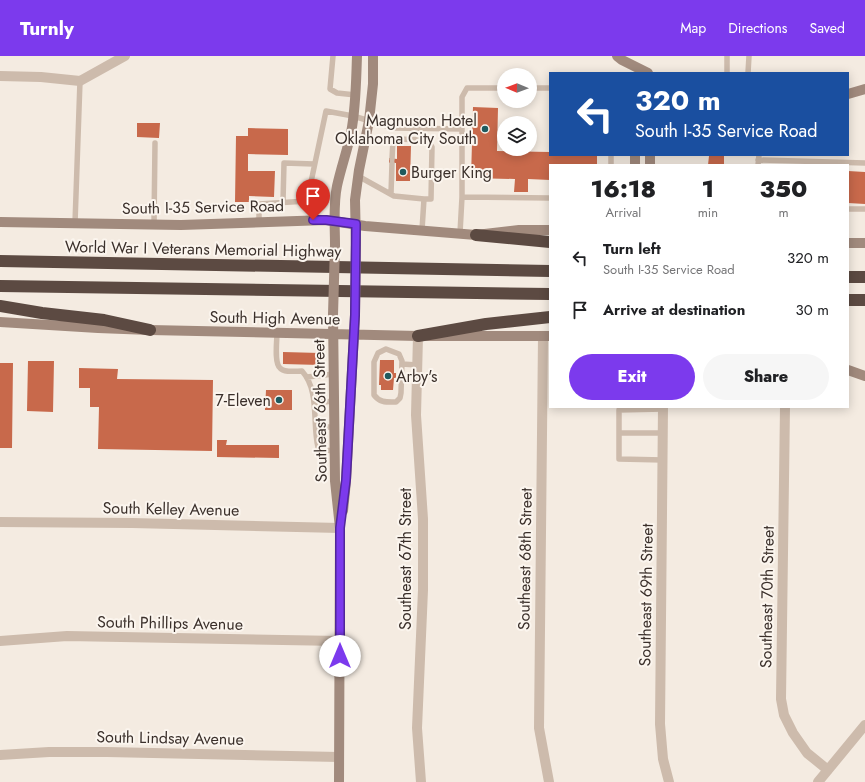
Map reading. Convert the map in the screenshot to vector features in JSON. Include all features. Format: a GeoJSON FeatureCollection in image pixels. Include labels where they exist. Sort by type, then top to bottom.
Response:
{"type":"FeatureCollection","features":[{"type":"Feature","properties":{"kind":"highway"},"geometry":{"type":"LineString","coordinates":[[476,235],[549,242]]}},
{"type":"Feature","properties":{"kind":"highway","name":"World War I Veterans Memorial Highway"},"geometry":{"type":"LineString","coordinates":[[0,261],[549,271]]}},
{"type":"Feature","properties":{"kind":"highway"},"geometry":{"type":"LineString","coordinates":[[849,277],[865,277]]}},
{"type":"Feature","properties":{"kind":"highway"},"geometry":{"type":"LineString","coordinates":[[0,286],[549,294]]}},
{"type":"Feature","properties":{"kind":"highway"},"geometry":{"type":"LineString","coordinates":[[849,300],[865,300]]}},
{"type":"Feature","properties":{"kind":"highway"},"geometry":{"type":"LineString","coordinates":[[0,306],[42,313],[104,320],[150,330]]}},
{"type":"Feature","properties":{"kind":"highway"},"geometry":{"type":"LineString","coordinates":[[418,336],[486,324],[549,317]]}},
{"type":"Feature","properties":{"kind":"main road","name":"Southeast 66th Street"},"geometry":{"type":"LineString","coordinates":[[339,782],[340,528],[335,481],[333,315],[335,221],[337,187],[345,158],[356,95],[357,56]]}},
{"type":"Feature","properties":{"kind":"main road","name":"Southeast 66th Street"},"geometry":{"type":"LineString","coordinates":[[340,528],[346,480],[355,315],[355,200],[358,176],[370,121],[373,84],[373,56]]}},
{"type":"Feature","properties":{"kind":"main road"},"geometry":{"type":"LineString","coordinates":[[617,56],[646,72]]}},
{"type":"Feature","properties":{"kind":"main road"},"geometry":{"type":"LineString","coordinates":[[849,94],[865,89]]}},
{"type":"Feature","properties":{"kind":"main road","name":"South I-35 Service Road"},"geometry":{"type":"LineString","coordinates":[[0,222],[154,224],[259,223],[326,220],[476,235],[519,230],[549,230]]}},
{"type":"Feature","properties":{"kind":"main road"},"geometry":{"type":"LineString","coordinates":[[849,243],[865,243]]}},
{"type":"Feature","properties":{"kind":"main road","name":"South High Avenue"},"geometry":{"type":"LineString","coordinates":[[0,322],[150,330],[418,336],[546,336]]}},
{"type":"Feature","properties":{"kind":"main road"},"geometry":{"type":"LineString","coordinates":[[849,370],[865,376]]}},
{"type":"Feature","properties":{"kind":"street"},"geometry":{"type":"LineString","coordinates":[[0,76],[41,77],[80,81],[125,56]]}},
{"type":"Feature","properties":{"kind":"street","name":"Southeast 67th Street"},"geometry":{"type":"LineString","coordinates":[[418,336],[416,415],[423,519],[423,590],[417,728],[421,782]]}},
{"type":"Feature","properties":{"kind":"street","name":"Southeast 68th Street"},"geometry":{"type":"LineString","coordinates":[[546,336],[539,728],[548,782]]}},
{"type":"Feature","properties":{"kind":"street","name":"Southeast 69th Street"},"geometry":{"type":"LineString","coordinates":[[663,408],[660,724],[663,759],[669,782]]}},
{"type":"Feature","properties":{"kind":"street","name":"Southeast 70th Street"},"geometry":{"type":"LineString","coordinates":[[785,408],[781,699],[784,715],[800,743],[807,753],[828,770]]}},
{"type":"Feature","properties":{"kind":"street","name":"South Kelley Avenue"},"geometry":{"type":"LineString","coordinates":[[0,522],[132,523],[340,528]]}},
{"type":"Feature","properties":{"kind":"street","name":"South Phillips Avenue"},"geometry":{"type":"LineString","coordinates":[[0,641],[67,636],[340,641]]}},
{"type":"Feature","properties":{"kind":"street"},"geometry":{"type":"LineString","coordinates":[[818,782],[865,725]]}},
{"type":"Feature","properties":{"kind":"street","name":"South Lindsay Avenue"},"geometry":{"type":"LineString","coordinates":[[0,755],[49,752],[107,752],[339,757]]}},
{"type":"Feature","properties":{"kind":"lane"},"geometry":{"type":"LineString","coordinates":[[333,56],[330,89],[337,93],[356,95]]}},
{"type":"Feature","properties":{"kind":"lane"},"geometry":{"type":"LineString","coordinates":[[727,56],[727,72]]}},
{"type":"Feature","properties":{"kind":"lane"},"geometry":{"type":"LineString","coordinates":[[748,72],[749,56]]}},
{"type":"Feature","properties":{"kind":"lane"},"geometry":{"type":"LineString","coordinates":[[75,223],[80,81]]}},
{"type":"Feature","properties":{"kind":"lane"},"geometry":{"type":"LineString","coordinates":[[460,233],[462,197],[462,97],[467,88],[497,88]]}},
{"type":"Feature","properties":{"kind":"lane"},"geometry":{"type":"LineString","coordinates":[[537,88],[549,88]]}},
{"type":"Feature","properties":{"kind":"lane"},"geometry":{"type":"LineString","coordinates":[[259,223],[259,204],[307,201],[326,111],[353,116],[394,128],[462,129]]}},
{"type":"Feature","properties":{"kind":"lane"},"geometry":{"type":"LineString","coordinates":[[358,176],[394,196],[431,199],[432,147],[426,140],[393,140],[391,194]]}},
{"type":"Feature","properties":{"kind":"lane"},"geometry":{"type":"LineString","coordinates":[[154,224],[155,143]]}},
{"type":"Feature","properties":{"kind":"lane"},"geometry":{"type":"LineString","coordinates":[[758,160],[779,158],[865,163]]}},
{"type":"Feature","properties":{"kind":"lane"},"geometry":{"type":"LineString","coordinates":[[283,202],[284,163],[314,164]]}},
{"type":"Feature","properties":{"kind":"lane"},"geometry":{"type":"LineString","coordinates":[[462,197],[549,198]]}},
{"type":"Feature","properties":{"kind":"lane"},"geometry":{"type":"LineString","coordinates":[[422,230],[424,199]]}},
{"type":"Feature","properties":{"kind":"lane"},"geometry":{"type":"LineString","coordinates":[[849,209],[865,209]]}},
{"type":"Feature","properties":{"kind":"lane"},"geometry":{"type":"LineString","coordinates":[[278,333],[276,362],[279,368],[302,372],[307,377],[311,386],[314,403],[318,447],[324,450],[335,451]]}},
{"type":"Feature","properties":{"kind":"lane"},"geometry":{"type":"LineString","coordinates":[[385,335],[386,349]]}},
{"type":"Feature","properties":{"kind":"lane"},"geometry":{"type":"LineString","coordinates":[[386,349],[399,354],[402,361],[400,398],[396,402],[383,402],[377,399],[374,395],[374,362],[378,353],[386,349]]}},
{"type":"Feature","properties":{"kind":"lane"},"geometry":{"type":"LineString","coordinates":[[402,364],[417,365]]}},
{"type":"Feature","properties":{"kind":"lane"},"geometry":{"type":"LineString","coordinates":[[307,377],[334,374]]}},
{"type":"Feature","properties":{"kind":"lane"},"geometry":{"type":"LineString","coordinates":[[314,403],[334,401]]}},
{"type":"Feature","properties":{"kind":"lane"},"geometry":{"type":"LineString","coordinates":[[663,408],[619,410],[619,460],[663,460]]}},
{"type":"Feature","properties":{"kind":"lane"},"geometry":{"type":"LineString","coordinates":[[316,427],[335,427]]}},
{"type":"Feature","properties":{"kind":"lane"},"geometry":{"type":"LineString","coordinates":[[619,433],[663,433]]}},
{"type":"Feature","properties":{"kind":"building","name":"Magnuson Hotel Oklahoma City South"},"geometry":{"type":"Polygon","coordinates":[[[473,107],[498,108],[497,156],[537,156],[537,152],[549,152],[549,156],[597,156],[597,164],[549,164],[549,180],[528,179],[528,192],[514,192],[515,179],[471,178],[473,107]]]}},
{"type":"Feature","properties":{"kind":"building"},"geometry":{"type":"Polygon","coordinates":[[[137,123],[160,123],[159,138],[137,137],[137,123]]]}},
{"type":"Feature","properties":{"kind":"building"},"geometry":{"type":"Polygon","coordinates":[[[248,128],[288,129],[288,155],[248,154],[248,171],[275,171],[274,197],[249,196],[249,202],[235,202],[236,136],[248,136],[248,128]]]}},
{"type":"Feature","properties":{"kind":"building","name":"Burger King"},"geometry":{"type":"Polygon","coordinates":[[[397,146],[411,146],[410,181],[396,181],[396,163],[389,163],[389,158],[397,159],[397,146]]]}},
{"type":"Feature","properties":{"kind":"building"},"geometry":{"type":"Polygon","coordinates":[[[709,156],[724,156],[724,164],[708,164],[709,156]]]}},
{"type":"Feature","properties":{"kind":"building"},"geometry":{"type":"Polygon","coordinates":[[[849,171],[865,172],[865,204],[849,203],[849,171]]]}},
{"type":"Feature","properties":{"kind":"building"},"geometry":{"type":"Polygon","coordinates":[[[283,352],[320,353],[320,365],[283,364],[283,352]]]}},
{"type":"Feature","properties":{"kind":"building","name":"Arby's"},"geometry":{"type":"Polygon","coordinates":[[[380,360],[394,360],[394,373],[396,373],[396,378],[394,378],[393,390],[381,390],[381,385],[379,385],[380,360]]]}},
{"type":"Feature","properties":{"kind":"building"},"geometry":{"type":"Polygon","coordinates":[[[28,361],[54,361],[53,412],[27,411],[28,361]]]}},
{"type":"Feature","properties":{"kind":"building"},"geometry":{"type":"Polygon","coordinates":[[[0,363],[13,363],[12,448],[0,448],[0,363]]]}},
{"type":"Feature","properties":{"kind":"building"},"geometry":{"type":"Polygon","coordinates":[[[79,368],[118,369],[117,379],[213,380],[212,451],[98,449],[99,407],[90,407],[90,388],[79,388],[79,368]]]}},
{"type":"Feature","properties":{"kind":"building"},"geometry":{"type":"Polygon","coordinates":[[[317,385],[325,386],[325,398],[316,398],[317,385]]]}},
{"type":"Feature","properties":{"kind":"building","name":"7-Eleven"},"geometry":{"type":"Polygon","coordinates":[[[266,390],[292,390],[292,410],[265,410],[266,390]]]}},
{"type":"Feature","properties":{"kind":"building"},"geometry":{"type":"Polygon","coordinates":[[[217,440],[227,440],[226,445],[279,445],[279,458],[217,457],[217,440]]]}},
{"type":"Feature","properties":{"kind":"place","name":"Magnuson Hotel Oklahoma City South"},"geometry":{"type":"Point","coordinates":[485,129]}},
{"type":"Feature","properties":{"kind":"place","name":"Burger King"},"geometry":{"type":"Point","coordinates":[403,172]}},
{"type":"Feature","properties":{"kind":"place","name":"Arby's"},"geometry":{"type":"Point","coordinates":[388,376]}},
{"type":"Feature","properties":{"kind":"place","name":"7-Eleven"},"geometry":{"type":"Point","coordinates":[279,400]}},
{"type":"Feature","properties":{"kind":"route"},"geometry":{"type":"LineString","coordinates":[[313,220],[326,220],[356,224],[355,315],[346,480],[340,528],[340,656]]}}]}
